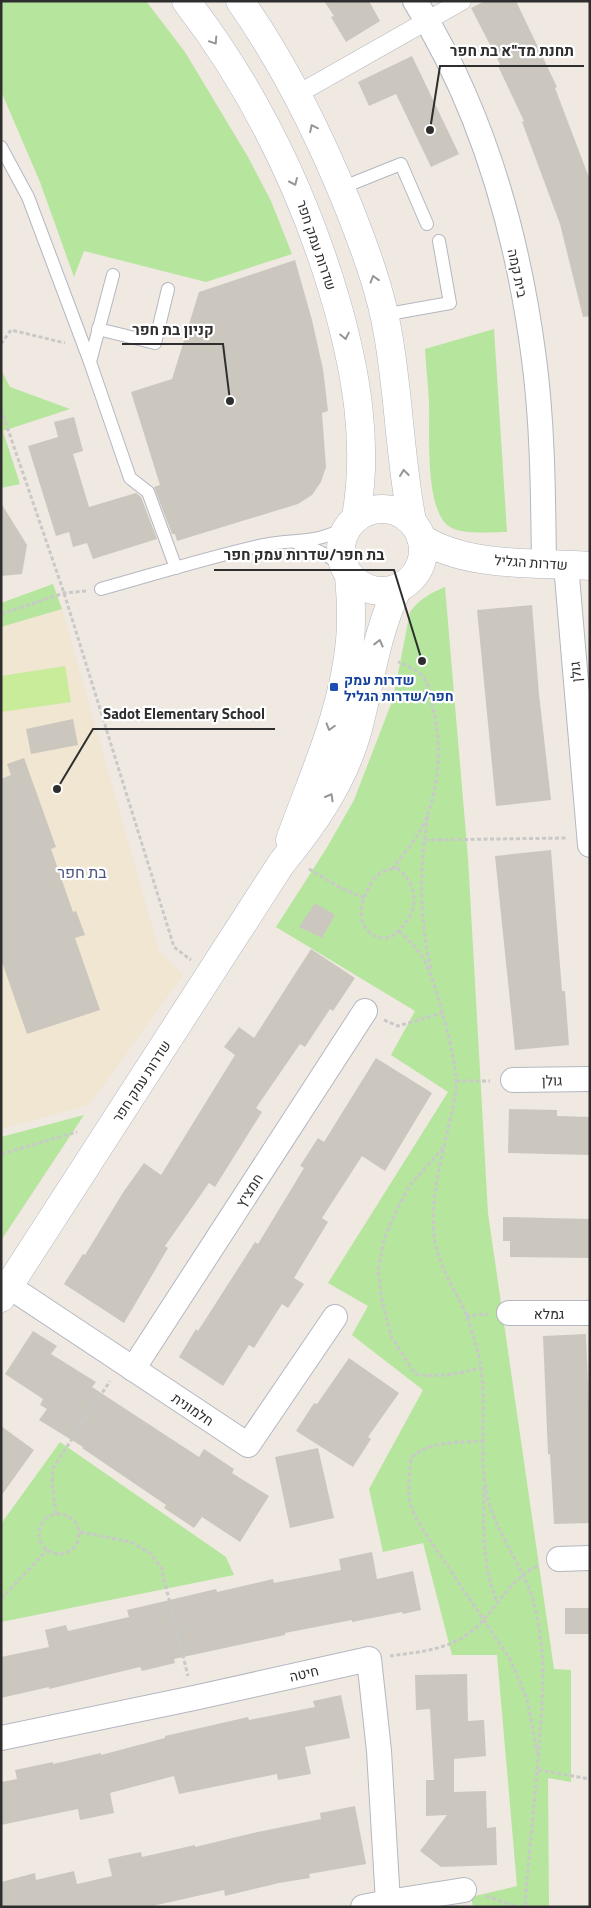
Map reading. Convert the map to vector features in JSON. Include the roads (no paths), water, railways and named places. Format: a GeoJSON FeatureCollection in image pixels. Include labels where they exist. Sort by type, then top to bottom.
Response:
{"type":"FeatureCollection","features":[{"type":"Feature","properties":{"kind":"street","name":"שדרות עמק חפר"},"geometry":{"type":"LineString","coordinates":[[186,1],[248,93],[268,129],[304,206],[324,260],[344,328],[360,420],[362,472],[352,522]]}},
{"type":"Feature","properties":{"kind":"street"},"geometry":{"type":"LineString","coordinates":[[240,1],[271,49],[296,95],[340,188],[375,281],[388,334],[404,478],[417,530],[424,546],[423,559],[408,580],[385,591],[372,590],[360,585],[348,573],[343,564],[340,550],[342,538],[352,522],[372,510],[390,509],[401,513],[417,530]]}},
{"type":"Feature","properties":{"kind":"street"},"geometry":{"type":"LineString","coordinates":[[296,95],[421,11],[462,1]]}},
{"type":"Feature","properties":{"kind":"street","name":"בית קמה"},"geometry":{"type":"LineString","coordinates":[[421,11],[440,42],[469,106],[502,204],[518,272],[534,358],[543,469],[567,565]]}},
{"type":"Feature","properties":{"kind":"street","name":"שדרות הגליל"},"geometry":{"type":"LineString","coordinates":[[417,530],[434,547],[471,559]]}},
{"type":"Feature","properties":{"kind":"street","name":"שדרות הגליל"},"geometry":{"type":"LineString","coordinates":[[408,580],[437,565],[471,559],[567,565]]}},
{"type":"Feature","properties":{"kind":"street","name":"גולן"},"geometry":{"type":"LineString","coordinates":[[567,565],[590,846]]}},
{"type":"Feature","properties":{"kind":"street","name":"שדרות עמק חפר"},"geometry":{"type":"LineString","coordinates":[[284,860],[326,742],[346,672],[352,610],[348,573]]}},
{"type":"Feature","properties":{"kind":"street","name":"שדרות עמק חפר"},"geometry":{"type":"LineString","coordinates":[[4,1288],[284,860],[320,814],[336,786],[356,735],[387,613],[408,580]]}},
{"type":"Feature","properties":{"kind":"street","name":"חמציץ"},"geometry":{"type":"LineString","coordinates":[[128,1365],[365,1011]]}},
{"type":"Feature","properties":{"kind":"street","name":"גולן"},"geometry":{"type":"LineString","coordinates":[[513,1080],[590,1079]]}},
{"type":"Feature","properties":{"kind":"street","name":"חלמונית"},"geometry":{"type":"LineString","coordinates":[[4,1288],[128,1365],[248,1446],[334,1318]]}},
{"type":"Feature","properties":{"kind":"street","name":"גמלא"},"geometry":{"type":"LineString","coordinates":[[509,1313],[590,1313]]}},
{"type":"Feature","properties":{"kind":"street"},"geometry":{"type":"LineString","coordinates":[[559,1558],[590,1558]]}},
{"type":"Feature","properties":{"kind":"street","name":"חיטה"},"geometry":{"type":"LineString","coordinates":[[1,1738],[369,1659],[379,1751],[388,1902]]}},
{"type":"Feature","properties":{"kind":"street"},"geometry":{"type":"LineString","coordinates":[[363,1907],[464,1890]]}},
{"type":"Feature","properties":{"kind":"lane"},"geometry":{"type":"LineString","coordinates":[[1,146],[28,198],[85,348],[130,478],[148,492],[176,568]]}},
{"type":"Feature","properties":{"kind":"lane"},"geometry":{"type":"LineString","coordinates":[[340,188],[402,164],[427,224]]}},
{"type":"Feature","properties":{"kind":"lane"},"geometry":{"type":"LineString","coordinates":[[384,315],[450,304],[439,241]]}},
{"type":"Feature","properties":{"kind":"lane"},"geometry":{"type":"LineString","coordinates":[[90,362],[112,275]]}},
{"type":"Feature","properties":{"kind":"lane"},"geometry":{"type":"LineString","coordinates":[[98,329],[155,342],[168,289]]}},
{"type":"Feature","properties":{"kind":"lane"},"geometry":{"type":"LineString","coordinates":[[101,589],[264,545],[326,537],[337,533],[352,522]]}},
{"type":"Feature","properties":{"kind":"lane"},"geometry":{"type":"LineString","coordinates":[[295,542],[322,552],[334,559],[348,573]]}},
{"type":"Feature","properties":{"kind":"place","name":"תחנת מד\"א בת חפר"},"geometry":{"type":"Point","coordinates":[430,130]}},
{"type":"Feature","properties":{"kind":"place","name":"קניון בת חפר"},"geometry":{"type":"Point","coordinates":[230,401]}},
{"type":"Feature","properties":{"kind":"place","name":"בת חפר/שדרות עמק חפר"},"geometry":{"type":"Point","coordinates":[422,661]}},
{"type":"Feature","properties":{"kind":"place","name":"שדרות עמק חפר/שדרות הגליל"},"geometry":{"type":"Point","coordinates":[334,687]}},
{"type":"Feature","properties":{"kind":"place","name":"Sadot Elementary School"},"geometry":{"type":"Point","coordinates":[57,789]}},
{"type":"Feature","properties":{"kind":"district","name":"בת חפר"},"geometry":{"type":"Point","coordinates":[82,872]}}]}
